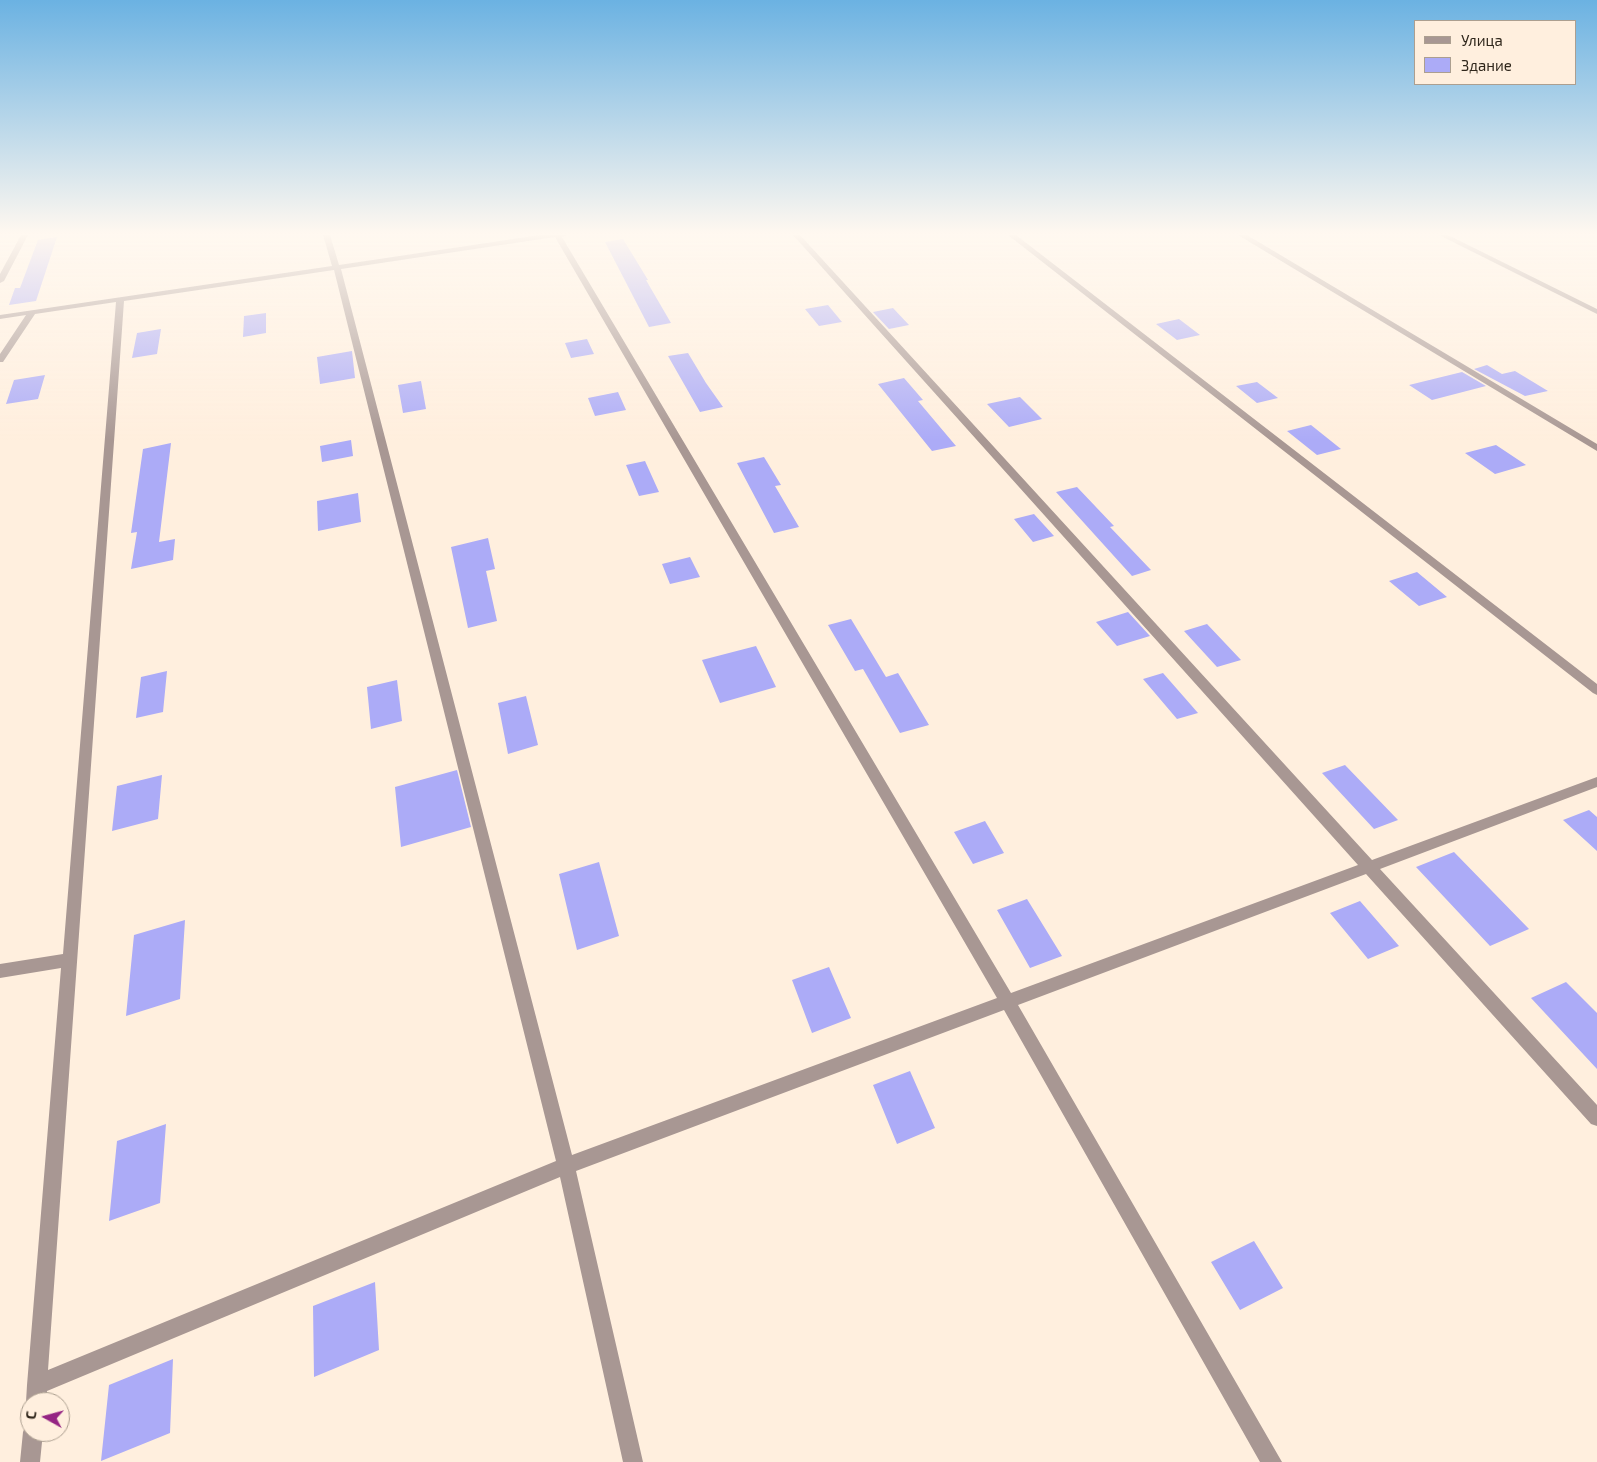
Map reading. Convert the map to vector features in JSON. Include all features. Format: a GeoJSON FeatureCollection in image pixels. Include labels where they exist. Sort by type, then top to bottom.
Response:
{"type":"FeatureCollection","features":[{"type":"Feature","properties":{"kind":"street"},"geometry":{"type":"LineString","coordinates":[[0,317],[104,303]]}},
{"type":"Feature","properties":{"kind":"street"},"geometry":{"type":"LineString","coordinates":[[36,1392],[120,303]]}},
{"type":"Feature","properties":{"kind":"street"},"geometry":{"type":"LineString","coordinates":[[346,303],[566,1166],[633,1462]]}},
{"type":"Feature","properties":{"kind":"street"},"geometry":{"type":"LineString","coordinates":[[599,303],[1008,1003],[1272,1462]]}},
{"type":"Feature","properties":{"kind":"street"},"geometry":{"type":"LineString","coordinates":[[858,303],[1368,868],[1597,1118]]}},
{"type":"Feature","properties":{"kind":"street"},"geometry":{"type":"LineString","coordinates":[[1099,303],[1597,690]]}},
{"type":"Feature","properties":{"kind":"street"},"geometry":{"type":"LineString","coordinates":[[1356,303],[1597,448]]}},
{"type":"Feature","properties":{"kind":"street"},"geometry":{"type":"LineString","coordinates":[[1579,303],[1597,312]]}},
{"type":"Feature","properties":{"kind":"street"},"geometry":{"type":"LineString","coordinates":[[0,360],[32,313]]}},
{"type":"Feature","properties":{"kind":"street"},"geometry":{"type":"LineString","coordinates":[[41,1392],[566,1166],[1008,1003],[1597,782]]}},
{"type":"Feature","properties":{"kind":"street"},"geometry":{"type":"LineString","coordinates":[[0,972],[70,960]]}},
{"type":"Feature","properties":{"kind":"street"},"geometry":{"type":"LineString","coordinates":[[30,1462],[32,1442]]}},
{"type":"Feature","properties":{"kind":"building"},"geometry":{"type":"Polygon","coordinates":[[[637,303],[660,303],[671,323],[649,327],[637,303]]]}},
{"type":"Feature","properties":{"kind":"building"},"geometry":{"type":"Polygon","coordinates":[[[828,305],[842,322],[819,326],[805,309],[828,305]]]}},
{"type":"Feature","properties":{"kind":"building"},"geometry":{"type":"Polygon","coordinates":[[[893,308],[909,325],[889,329],[873,312],[893,308]]]}},
{"type":"Feature","properties":{"kind":"building"},"geometry":{"type":"Polygon","coordinates":[[[266,313],[266,333],[243,337],[244,316],[266,313]]]}},
{"type":"Feature","properties":{"kind":"building"},"geometry":{"type":"Polygon","coordinates":[[[1179,319],[1200,335],[1177,340],[1156,324],[1179,319]]]}},
{"type":"Feature","properties":{"kind":"building"},"geometry":{"type":"Polygon","coordinates":[[[161,329],[157,354],[132,358],[137,333],[161,329]]]}},
{"type":"Feature","properties":{"kind":"building"},"geometry":{"type":"Polygon","coordinates":[[[587,339],[594,354],[571,358],[565,343],[587,339]]]}},
{"type":"Feature","properties":{"kind":"building"},"geometry":{"type":"Polygon","coordinates":[[[352,351],[355,378],[320,384],[317,357],[352,351]]]}},
{"type":"Feature","properties":{"kind":"building"},"geometry":{"type":"Polygon","coordinates":[[[688,353],[723,407],[700,412],[668,356],[688,353]]]}},
{"type":"Feature","properties":{"kind":"building"},"geometry":{"type":"Polygon","coordinates":[[[1487,365],[1502,374],[1515,371],[1548,391],[1525,396],[1474,369],[1487,365]]]}},
{"type":"Feature","properties":{"kind":"building"},"geometry":{"type":"Polygon","coordinates":[[[1462,372],[1486,386],[1432,400],[1409,385],[1462,372]]]}},
{"type":"Feature","properties":{"kind":"building"},"geometry":{"type":"Polygon","coordinates":[[[45,375],[38,399],[6,404],[14,380],[45,375]]]}},
{"type":"Feature","properties":{"kind":"building"},"geometry":{"type":"Polygon","coordinates":[[[904,378],[923,400],[918,401],[956,446],[932,451],[878,384],[904,378]]]}},
{"type":"Feature","properties":{"kind":"building"},"geometry":{"type":"Polygon","coordinates":[[[421,381],[426,409],[403,413],[398,385],[421,381]]]}},
{"type":"Feature","properties":{"kind":"building"},"geometry":{"type":"Polygon","coordinates":[[[1257,382],[1278,398],[1257,403],[1236,386],[1257,382]]]}},
{"type":"Feature","properties":{"kind":"building"},"geometry":{"type":"Polygon","coordinates":[[[618,392],[626,410],[595,416],[588,398],[618,392]]]}},
{"type":"Feature","properties":{"kind":"building"},"geometry":{"type":"Polygon","coordinates":[[[1020,397],[1042,419],[1009,427],[987,404],[1020,397]]]}},
{"type":"Feature","properties":{"kind":"building"},"geometry":{"type":"Polygon","coordinates":[[[1311,425],[1341,449],[1317,455],[1287,431],[1311,425]]]}},
{"type":"Feature","properties":{"kind":"building"},"geometry":{"type":"Polygon","coordinates":[[[351,440],[353,456],[322,462],[320,446],[351,440]]]}},
{"type":"Feature","properties":{"kind":"building"},"geometry":{"type":"Polygon","coordinates":[[[171,443],[159,542],[175,539],[173,560],[131,569],[137,532],[131,533],[143,449],[171,443]]]}},
{"type":"Feature","properties":{"kind":"building"},"geometry":{"type":"Polygon","coordinates":[[[1496,445],[1526,465],[1495,474],[1465,453],[1496,445]]]}},
{"type":"Feature","properties":{"kind":"building"},"geometry":{"type":"Polygon","coordinates":[[[764,457],[781,485],[775,486],[799,527],[774,533],[737,463],[764,457]]]}},
{"type":"Feature","properties":{"kind":"building"},"geometry":{"type":"Polygon","coordinates":[[[645,461],[659,492],[639,496],[626,465],[645,461]]]}},
{"type":"Feature","properties":{"kind":"building"},"geometry":{"type":"Polygon","coordinates":[[[1077,487],[1114,526],[1110,527],[1151,570],[1132,576],[1056,492],[1077,487]]]}},
{"type":"Feature","properties":{"kind":"building"},"geometry":{"type":"Polygon","coordinates":[[[358,493],[361,522],[318,531],[317,501],[358,493]]]}},
{"type":"Feature","properties":{"kind":"building"},"geometry":{"type":"Polygon","coordinates":[[[1034,514],[1054,536],[1033,542],[1014,519],[1034,514]]]}},
{"type":"Feature","properties":{"kind":"building"},"geometry":{"type":"Polygon","coordinates":[[[488,538],[495,569],[486,571],[497,621],[468,628],[451,547],[488,538]]]}},
{"type":"Feature","properties":{"kind":"building"},"geometry":{"type":"Polygon","coordinates":[[[690,557],[700,577],[670,584],[662,564],[690,557]]]}},
{"type":"Feature","properties":{"kind":"building"},"geometry":{"type":"Polygon","coordinates":[[[1417,572],[1447,597],[1419,606],[1389,581],[1417,572]]]}},
{"type":"Feature","properties":{"kind":"building"},"geometry":{"type":"Polygon","coordinates":[[[1128,612],[1150,636],[1117,646],[1096,622],[1128,612]]]}},
{"type":"Feature","properties":{"kind":"building"},"geometry":{"type":"Polygon","coordinates":[[[851,619],[886,677],[898,673],[929,725],[900,733],[863,669],[855,671],[828,625],[851,619]]]}},
{"type":"Feature","properties":{"kind":"building"},"geometry":{"type":"Polygon","coordinates":[[[1207,624],[1241,660],[1217,667],[1184,631],[1207,624]]]}},
{"type":"Feature","properties":{"kind":"building"},"geometry":{"type":"Polygon","coordinates":[[[756,646],[776,687],[720,703],[702,660],[756,646]]]}},
{"type":"Feature","properties":{"kind":"building"},"geometry":{"type":"Polygon","coordinates":[[[167,671],[163,712],[136,718],[141,677],[167,671]]]}},
{"type":"Feature","properties":{"kind":"building"},"geometry":{"type":"Polygon","coordinates":[[[1163,673],[1198,713],[1177,719],[1143,679],[1163,673]]]}},
{"type":"Feature","properties":{"kind":"building"},"geometry":{"type":"Polygon","coordinates":[[[397,680],[402,721],[371,729],[367,687],[397,680]]]}},
{"type":"Feature","properties":{"kind":"building"},"geometry":{"type":"Polygon","coordinates":[[[526,696],[538,745],[508,754],[498,703],[526,696]]]}},
{"type":"Feature","properties":{"kind":"building"},"geometry":{"type":"Polygon","coordinates":[[[1345,765],[1398,820],[1374,829],[1322,773],[1345,765]]]}},
{"type":"Feature","properties":{"kind":"building"},"geometry":{"type":"Polygon","coordinates":[[[457,770],[471,827],[401,847],[395,787],[457,770]]]}},
{"type":"Feature","properties":{"kind":"building"},"geometry":{"type":"Polygon","coordinates":[[[162,775],[158,819],[112,831],[117,786],[162,775]]]}},
{"type":"Feature","properties":{"kind":"building"},"geometry":{"type":"Polygon","coordinates":[[[1589,810],[1597,817],[1597,851],[1563,820],[1589,810]]]}},
{"type":"Feature","properties":{"kind":"building"},"geometry":{"type":"Polygon","coordinates":[[[985,821],[1004,853],[973,864],[954,832],[985,821]]]}},
{"type":"Feature","properties":{"kind":"building"},"geometry":{"type":"Polygon","coordinates":[[[1454,852],[1529,929],[1490,946],[1416,867],[1454,852]]]}},
{"type":"Feature","properties":{"kind":"building"},"geometry":{"type":"Polygon","coordinates":[[[599,862],[619,936],[577,950],[559,874],[599,862]]]}},
{"type":"Feature","properties":{"kind":"building"},"geometry":{"type":"Polygon","coordinates":[[[1027,899],[1062,956],[1030,968],[997,910],[1027,899]]]}},
{"type":"Feature","properties":{"kind":"building"},"geometry":{"type":"Polygon","coordinates":[[[1360,901],[1399,946],[1368,959],[1330,913],[1360,901]]]}},
{"type":"Feature","properties":{"kind":"building"},"geometry":{"type":"Polygon","coordinates":[[[185,920],[180,999],[126,1016],[134,935],[185,920]]]}},
{"type":"Feature","properties":{"kind":"building"},"geometry":{"type":"Polygon","coordinates":[[[829,967],[851,1018],[812,1033],[792,980],[829,967]]]}},
{"type":"Feature","properties":{"kind":"building"},"geometry":{"type":"Polygon","coordinates":[[[1566,982],[1597,1013],[1597,1069],[1531,998],[1566,982]]]}},
{"type":"Feature","properties":{"kind":"building"},"geometry":{"type":"Polygon","coordinates":[[[910,1071],[935,1128],[897,1144],[873,1085],[910,1071]]]}},
{"type":"Feature","properties":{"kind":"building"},"geometry":{"type":"Polygon","coordinates":[[[166,1124],[160,1203],[109,1221],[117,1141],[166,1124]]]}},
{"type":"Feature","properties":{"kind":"building"},"geometry":{"type":"Polygon","coordinates":[[[1254,1241],[1283,1288],[1240,1310],[1211,1262],[1254,1241]]]}},
{"type":"Feature","properties":{"kind":"building"},"geometry":{"type":"Polygon","coordinates":[[[375,1282],[379,1350],[314,1377],[313,1306],[375,1282]]]}},
{"type":"Feature","properties":{"kind":"building"},"geometry":{"type":"Polygon","coordinates":[[[173,1359],[170,1433],[101,1461],[109,1385],[173,1359]]]}}]}
